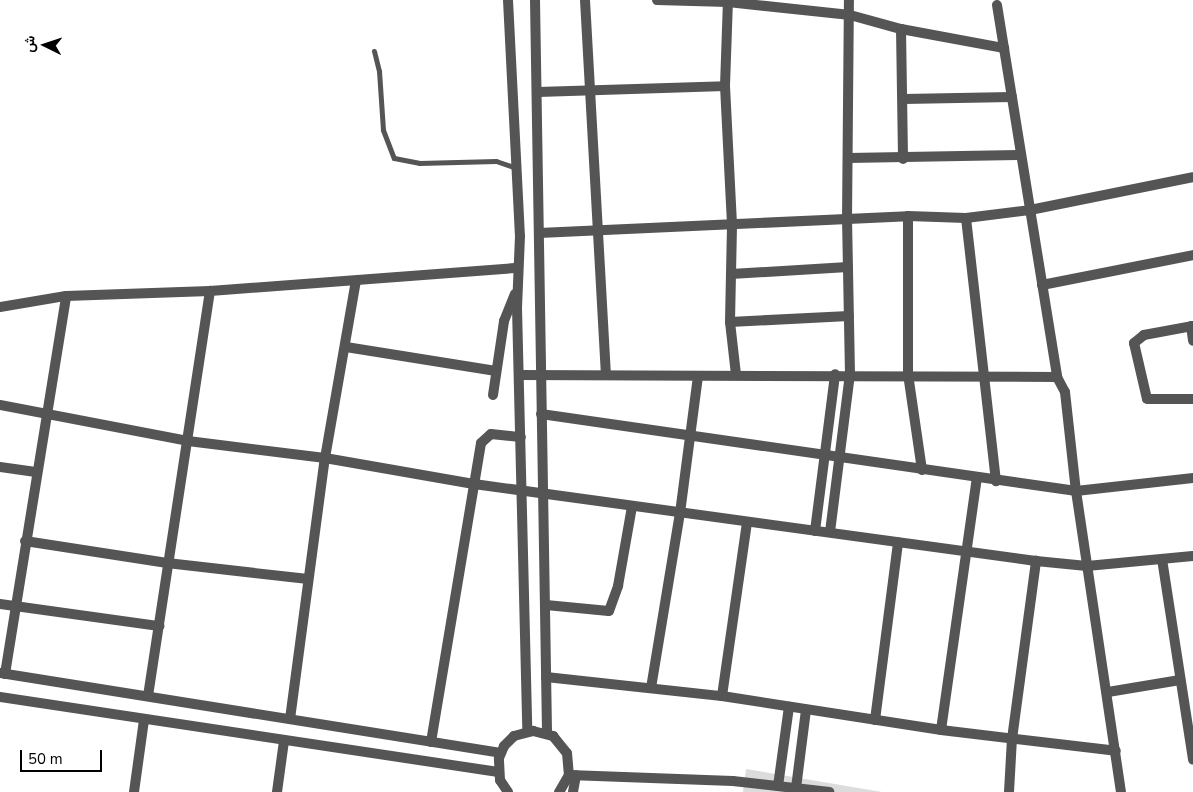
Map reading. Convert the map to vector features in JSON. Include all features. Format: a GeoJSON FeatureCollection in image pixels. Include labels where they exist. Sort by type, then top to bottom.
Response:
{"type":"FeatureCollection","features":[{"type":"Feature","properties":{"kind":"street"},"geometry":{"type":"LineString","coordinates":[[508,0],[520,236],[517,288],[521,437],[520,489],[527,731]]}},
{"type":"Feature","properties":{"kind":"street"},"geometry":{"type":"LineString","coordinates":[[535,0],[547,733]]}},
{"type":"Feature","properties":{"kind":"street"},"geometry":{"type":"LineString","coordinates":[[585,0],[606,374]]}},
{"type":"Feature","properties":{"kind":"street"},"geometry":{"type":"LineString","coordinates":[[657,0],[728,1],[850,15],[901,29],[1004,48]]}},
{"type":"Feature","properties":{"kind":"street"},"geometry":{"type":"LineString","coordinates":[[830,532],[841,458],[850,374],[847,220],[849,0]]}},
{"type":"Feature","properties":{"kind":"street"},"geometry":{"type":"LineString","coordinates":[[728,1],[725,86],[732,226],[730,322],[736,375]]}},
{"type":"Feature","properties":{"kind":"street"},"geometry":{"type":"LineString","coordinates":[[998,5],[1057,377],[1065,392],[1076,491],[1108,692],[1121,792]]}},
{"type":"Feature","properties":{"kind":"street"},"geometry":{"type":"LineString","coordinates":[[901,29],[904,99],[903,159]]}},
{"type":"Feature","properties":{"kind":"street"},"geometry":{"type":"LineString","coordinates":[[538,92],[725,86]]}},
{"type":"Feature","properties":{"kind":"street"},"geometry":{"type":"LineString","coordinates":[[904,99],[1012,97]]}},
{"type":"Feature","properties":{"kind":"street"},"geometry":{"type":"LineString","coordinates":[[848,158],[903,159],[1021,155]]}},
{"type":"Feature","properties":{"kind":"street"},"geometry":{"type":"LineString","coordinates":[[539,233],[732,226],[908,216],[966,218],[1030,210],[1193,177]]}},
{"type":"Feature","properties":{"kind":"street"},"geometry":{"type":"LineString","coordinates":[[908,216],[908,374],[922,470]]}},
{"type":"Feature","properties":{"kind":"street"},"geometry":{"type":"LineString","coordinates":[[966,218],[996,481]]}},
{"type":"Feature","properties":{"kind":"street"},"geometry":{"type":"LineString","coordinates":[[1042,285],[1193,255]]}},
{"type":"Feature","properties":{"kind":"street"},"geometry":{"type":"LineString","coordinates":[[731,274],[848,267]]}},
{"type":"Feature","properties":{"kind":"street"},"geometry":{"type":"LineString","coordinates":[[0,306],[66,296],[210,291],[518,268]]}},
{"type":"Feature","properties":{"kind":"street"},"geometry":{"type":"LineString","coordinates":[[290,719],[325,458],[346,347],[356,281]]}},
{"type":"Feature","properties":{"kind":"street"},"geometry":{"type":"LineString","coordinates":[[493,395],[504,321],[517,288]]}},
{"type":"Feature","properties":{"kind":"street"},"geometry":{"type":"LineString","coordinates":[[148,696],[210,291]]}},
{"type":"Feature","properties":{"kind":"street"},"geometry":{"type":"LineString","coordinates":[[66,296],[48,415],[36,472],[2,674],[501,753]]}},
{"type":"Feature","properties":{"kind":"street"},"geometry":{"type":"LineString","coordinates":[[730,322],[849,316]]}},
{"type":"Feature","properties":{"kind":"street"},"geometry":{"type":"LineString","coordinates":[[1193,341],[1192,326],[1144,335],[1134,343],[1147,399],[1193,399]]}},
{"type":"Feature","properties":{"kind":"street"},"geometry":{"type":"LineString","coordinates":[[346,347],[496,371]]}},
{"type":"Feature","properties":{"kind":"street"},"geometry":{"type":"LineString","coordinates":[[815,531],[835,374]]}},
{"type":"Feature","properties":{"kind":"street"},"geometry":{"type":"LineString","coordinates":[[519,375],[908,374],[1057,377]]}},
{"type":"Feature","properties":{"kind":"street"},"geometry":{"type":"LineString","coordinates":[[651,688],[680,513],[698,376]]}},
{"type":"Feature","properties":{"kind":"street"},"geometry":{"type":"LineString","coordinates":[[0,405],[188,441],[325,458],[542,494],[1036,561],[1087,566],[1193,556]]}},
{"type":"Feature","properties":{"kind":"street"},"geometry":{"type":"LineString","coordinates":[[541,414],[691,438],[1076,491],[1193,478]]}},
{"type":"Feature","properties":{"kind":"street"},"geometry":{"type":"LineString","coordinates":[[431,742],[474,484],[484,437],[491,434],[521,437]]}},
{"type":"Feature","properties":{"kind":"street"},"geometry":{"type":"LineString","coordinates":[[0,467],[36,472]]}},
{"type":"Feature","properties":{"kind":"street"},"geometry":{"type":"LineString","coordinates":[[941,730],[968,552],[977,478]]}},
{"type":"Feature","properties":{"kind":"street"},"geometry":{"type":"LineString","coordinates":[[546,605],[601,612],[609,611],[618,586],[632,506]]}},
{"type":"Feature","properties":{"kind":"street"},"geometry":{"type":"LineString","coordinates":[[722,696],[747,523]]}},
{"type":"Feature","properties":{"kind":"street"},"geometry":{"type":"LineString","coordinates":[[25,541],[167,563],[308,579]]}},
{"type":"Feature","properties":{"kind":"street"},"geometry":{"type":"LineString","coordinates":[[875,720],[898,542]]}},
{"type":"Feature","properties":{"kind":"street"},"geometry":{"type":"LineString","coordinates":[[1162,559],[1193,760]]}},
{"type":"Feature","properties":{"kind":"street"},"geometry":{"type":"LineString","coordinates":[[1009,792],[1012,739],[1036,561]]}},
{"type":"Feature","properties":{"kind":"street"},"geometry":{"type":"LineString","coordinates":[[0,604],[159,626]]}},
{"type":"Feature","properties":{"kind":"street"},"geometry":{"type":"LineString","coordinates":[[546,676],[722,696],[941,730],[1116,751]]}},
{"type":"Feature","properties":{"kind":"street"},"geometry":{"type":"LineString","coordinates":[[1108,692],[1180,680]]}},
{"type":"Feature","properties":{"kind":"street"},"geometry":{"type":"LineString","coordinates":[[0,700],[498,772]]}},
{"type":"Feature","properties":{"kind":"street"},"geometry":{"type":"LineString","coordinates":[[778,786],[789,707]]}},
{"type":"Feature","properties":{"kind":"street"},"geometry":{"type":"LineString","coordinates":[[796,788],[806,710]]}},
{"type":"Feature","properties":{"kind":"street"},"geometry":{"type":"LineString","coordinates":[[134,792],[144,720]]}},
{"type":"Feature","properties":{"kind":"street"},"geometry":{"type":"LineString","coordinates":[[508,792],[498,772],[501,753],[514,736],[527,731],[547,733],[561,743],[567,753],[572,775],[573,792]]}},
{"type":"Feature","properties":{"kind":"street"},"geometry":{"type":"LineString","coordinates":[[277,792],[284,741]]}},
{"type":"Feature","properties":{"kind":"street"},"geometry":{"type":"LineString","coordinates":[[572,775],[778,786],[829,792]]}},
{"type":"Feature","properties":{"kind":"street"},"geometry":{"type":"LineString","coordinates":[[559,792],[572,775]]}},
{"type":"Feature","properties":{"kind":"lane"},"geometry":{"type":"LineString","coordinates":[[374,51],[379,71],[383,130],[394,158],[419,163],[496,161],[516,168]]}},
{"type":"Feature","properties":{"kind":"shaded area"},"geometry":{"type":"Polygon","coordinates":[[[746,769],[882,792],[743,792],[746,769]]]}}]}
